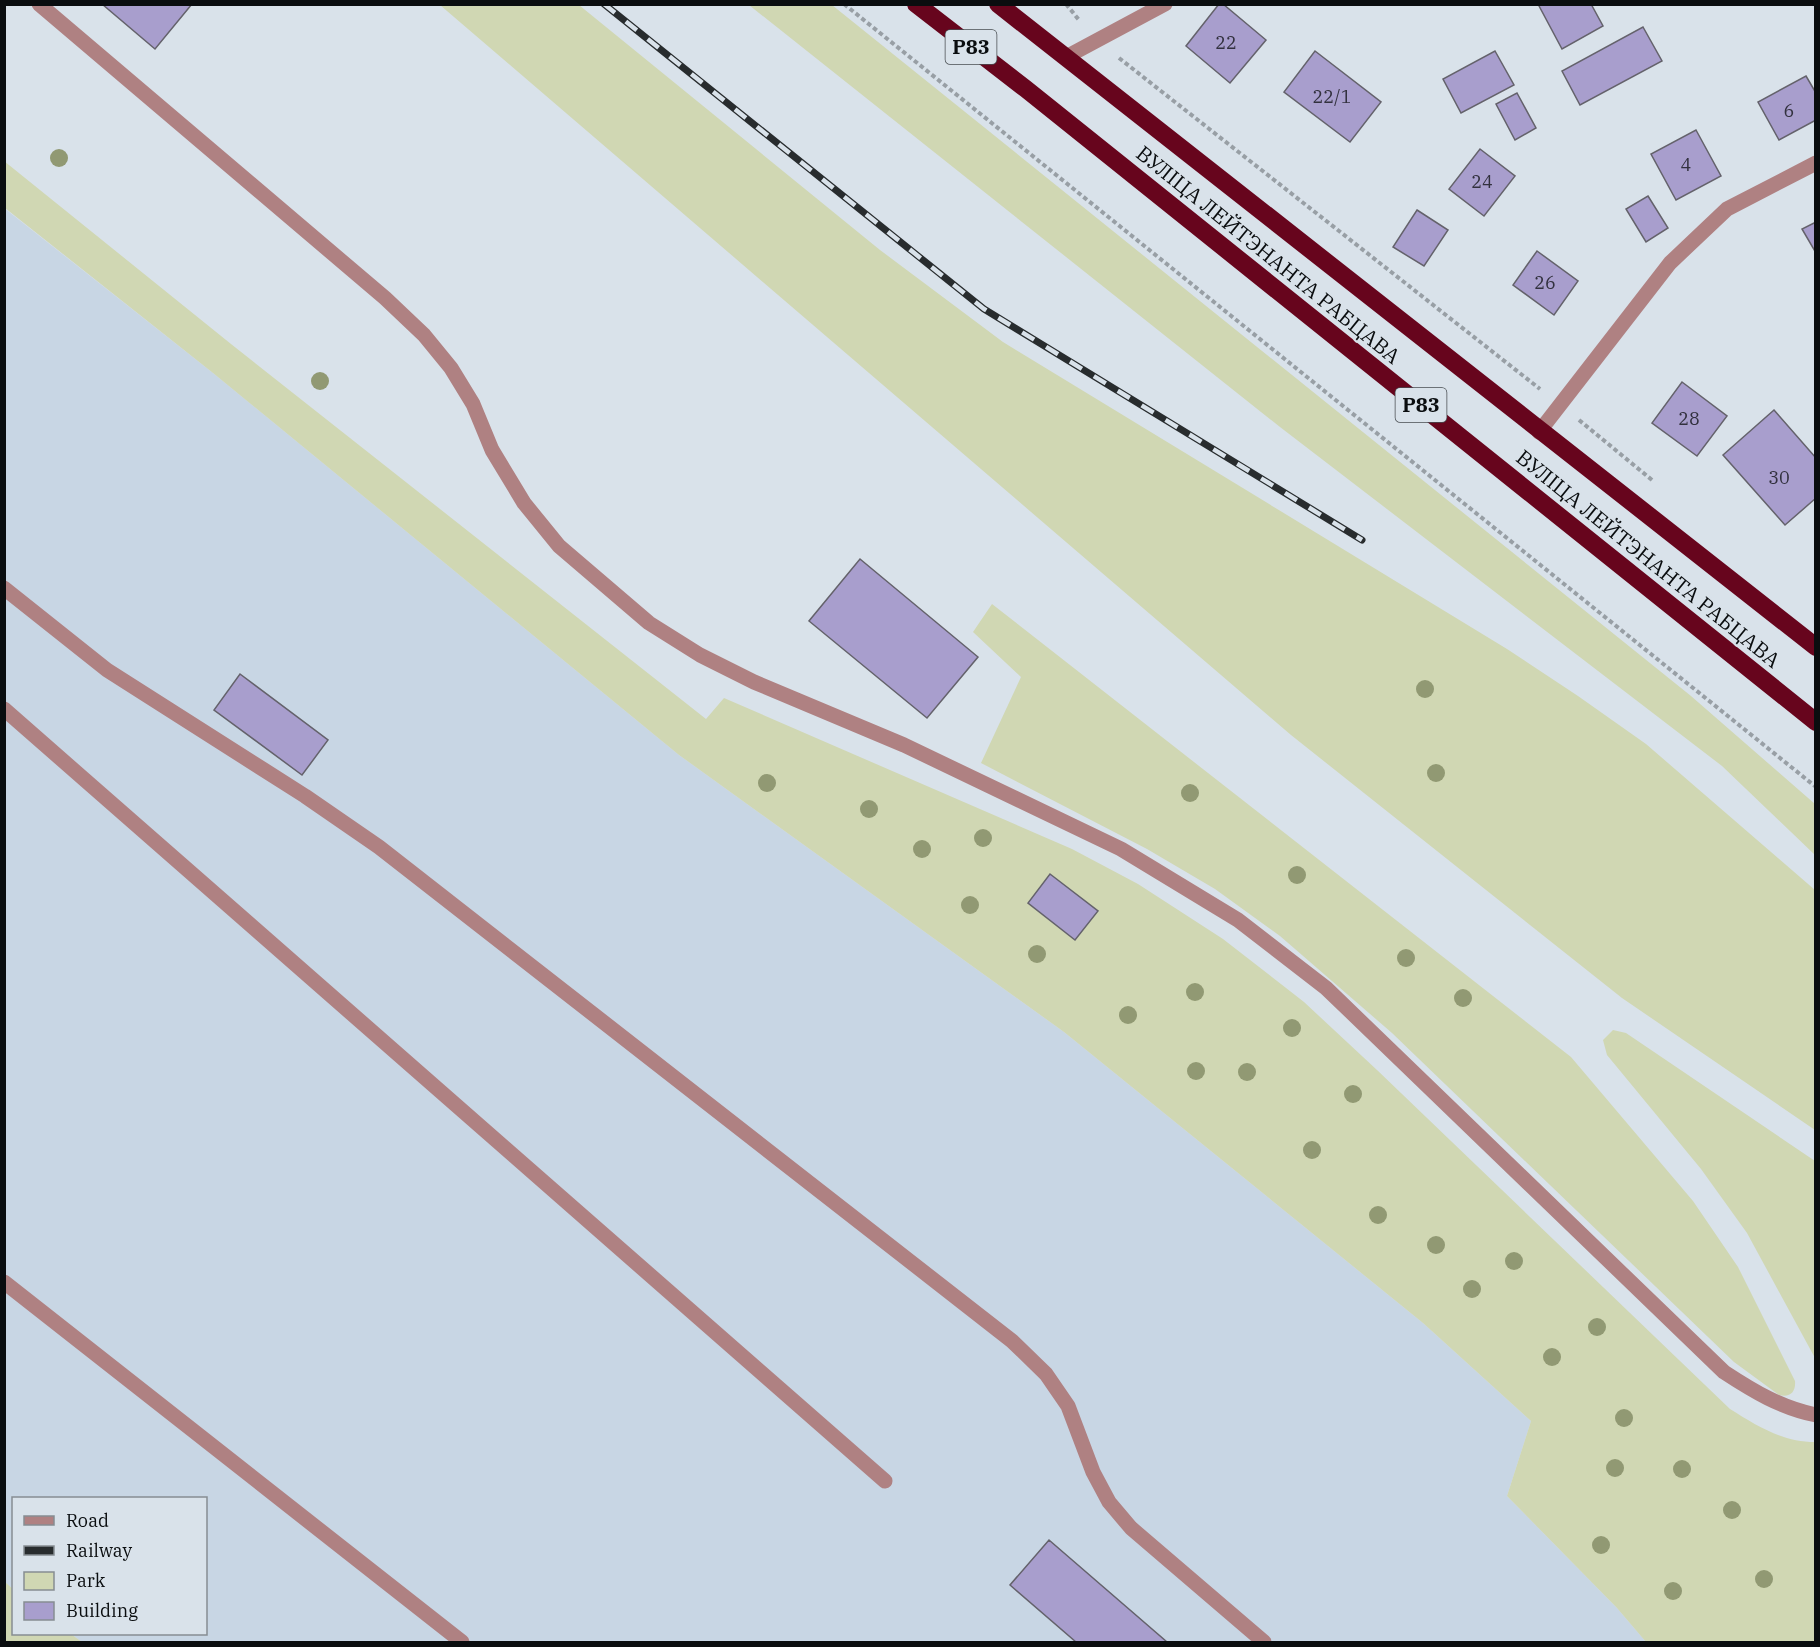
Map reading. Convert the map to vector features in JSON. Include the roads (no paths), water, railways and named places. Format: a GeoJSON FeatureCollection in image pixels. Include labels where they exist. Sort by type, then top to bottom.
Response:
{"type":"FeatureCollection","features":[{"type":"Feature","properties":{"kind":"highway","name":"ВУЛІЦА ЛЕЙТЭНАНТА РАБЦАВА"},"geometry":{"type":"LineString","coordinates":[[916,4],[1035,96],[1815,722]]}},
{"type":"Feature","properties":{"kind":"highway","name":"ВУЛІЦА ЛЕЙТЭНАНТА РАБЦАВА"},"geometry":{"type":"LineString","coordinates":[[999,4],[1539,432],[1815,647]]}},
{"type":"Feature","properties":{"kind":"street"},"geometry":{"type":"LineString","coordinates":[[39,4],[385,298],[424,335],[451,368],[474,404],[492,450],[524,503],[560,546],[649,623],[700,655],[754,682],[903,745],[1121,849],[1238,920],[1326,988],[1724,1372],[1761,1395],[1794,1411],[1815,1415]]}},
{"type":"Feature","properties":{"kind":"street"},"geometry":{"type":"LineString","coordinates":[[1066,57],[1165,4]]}},
{"type":"Feature","properties":{"kind":"street"},"geometry":{"type":"LineString","coordinates":[[1539,432],[1670,263],[1727,209],[1815,163]]}},
{"type":"Feature","properties":{"kind":"street"},"geometry":{"type":"LineString","coordinates":[[4,588],[107,670],[305,796],[379,848],[1012,1341],[1046,1374],[1068,1406],[1093,1472],[1109,1502],[1124,1520],[1264,1642]]}},
{"type":"Feature","properties":{"kind":"street"},"geometry":{"type":"LineString","coordinates":[[4,709],[885,1480]]}},
{"type":"Feature","properties":{"kind":"street"},"geometry":{"type":"LineString","coordinates":[[4,1282],[462,1642]]}},
{"type":"Feature","properties":{"kind":"railway"},"geometry":{"type":"LineString","coordinates":[[604,4],[984,309],[1362,540]]}}]}
